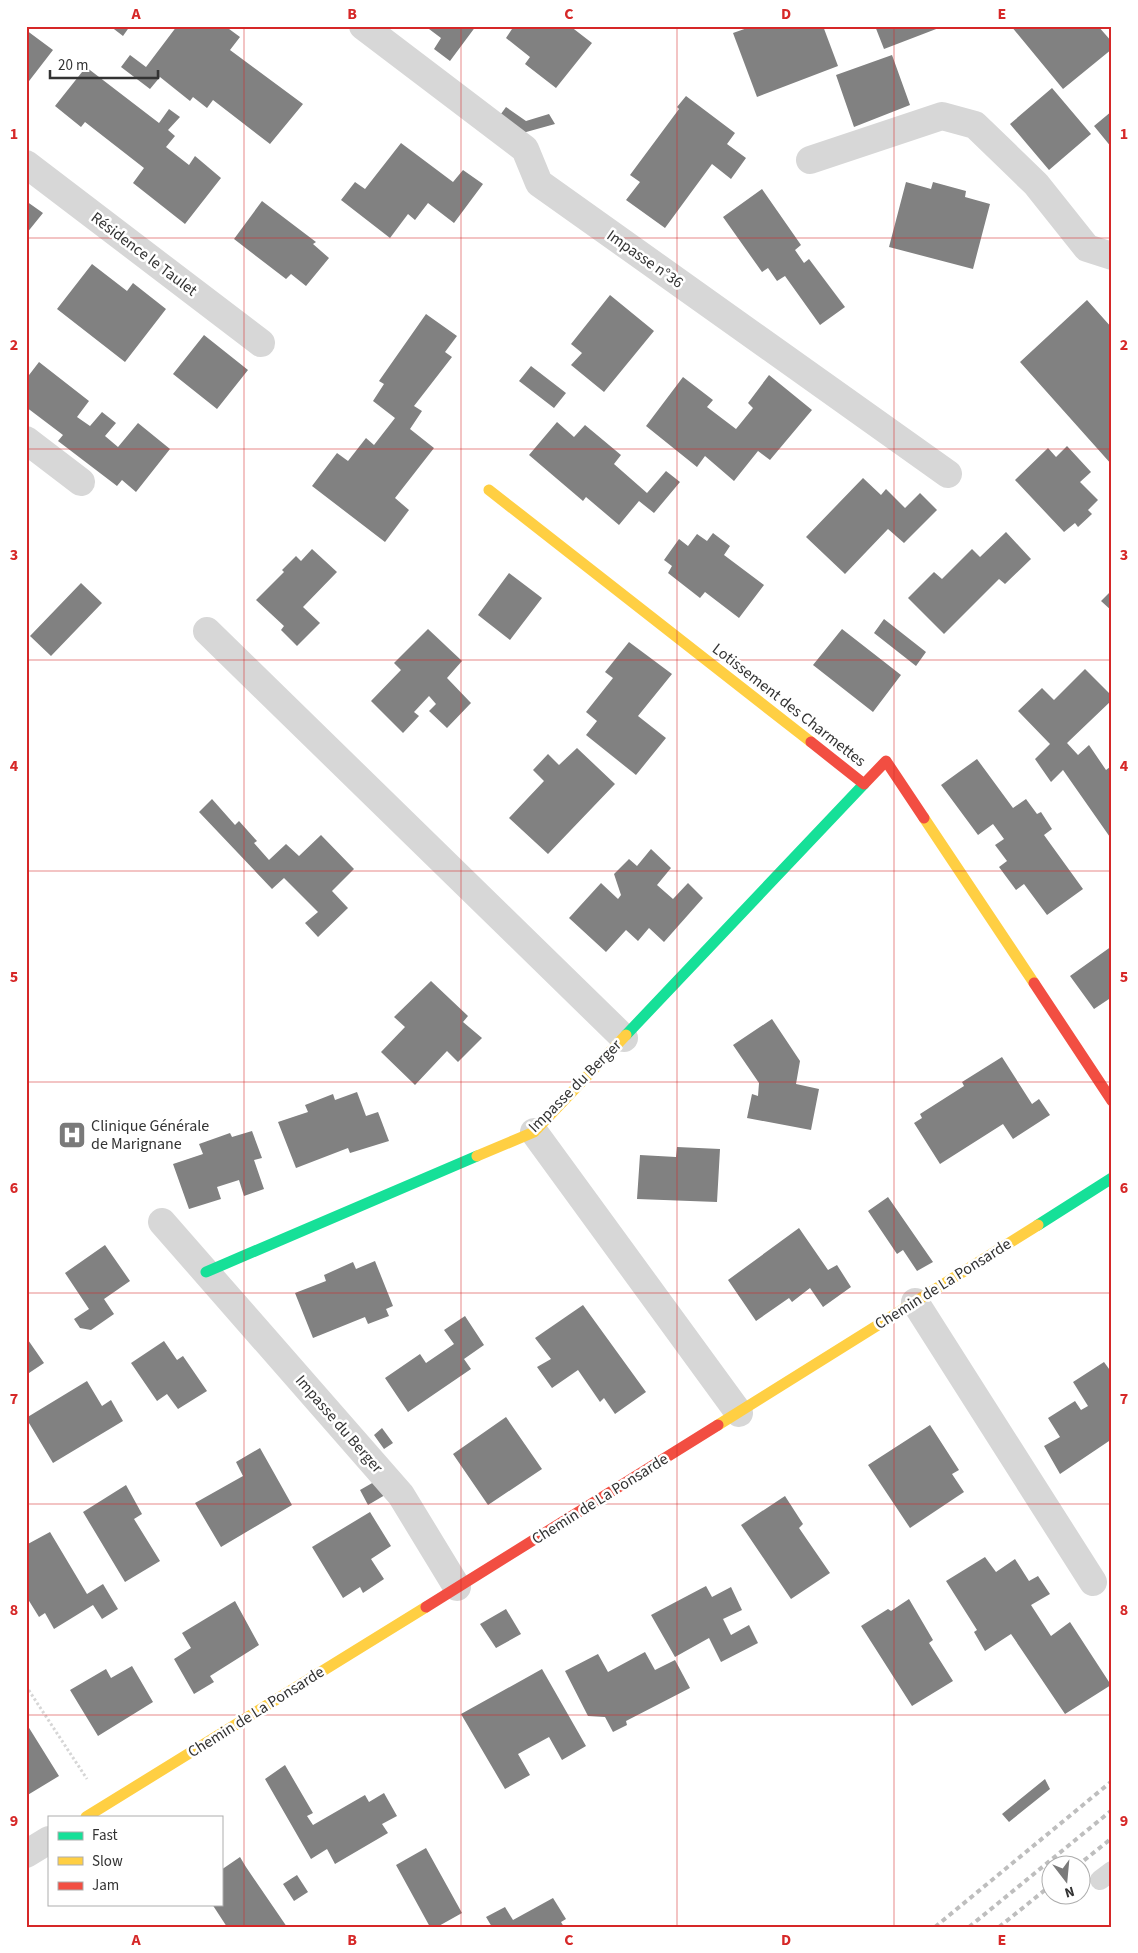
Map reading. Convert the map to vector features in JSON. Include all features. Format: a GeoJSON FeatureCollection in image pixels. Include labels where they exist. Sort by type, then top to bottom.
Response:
{"type":"FeatureCollection","features":[{"type":"Feature","properties":{"kind":"street","name":"Impasse n°36"},"geometry":{"type":"LineString","coordinates":[[363,26],[525,148],[539,183],[948,474]]}},
{"type":"Feature","properties":{"kind":"street"},"geometry":{"type":"LineString","coordinates":[[810,160],[942,116],[975,125],[1036,184],[1087,248],[1112,256]]}},
{"type":"Feature","properties":{"kind":"street","name":"Résidence le Taulet"},"geometry":{"type":"LineString","coordinates":[[26,164],[261,343]]}},
{"type":"Feature","properties":{"kind":"street"},"geometry":{"type":"LineString","coordinates":[[26,440],[81,482]]}},
{"type":"Feature","properties":{"kind":"street","name":"Lotissement des Charmettes"},"geometry":{"type":"LineString","coordinates":[[489,490],[864,784],[886,761],[1112,1101]]}},
{"type":"Feature","properties":{"kind":"street"},"geometry":{"type":"LineString","coordinates":[[207,631],[624,1038]]}},
{"type":"Feature","properties":{"kind":"street","name":"Impasse du Berger"},"geometry":{"type":"LineString","coordinates":[[206,1272],[534,1132],[864,784]]}},
{"type":"Feature","properties":{"kind":"street"},"geometry":{"type":"LineString","coordinates":[[534,1132],[739,1413]]}},
{"type":"Feature","properties":{"kind":"street","name":"Chemin de La Ponsarde"},"geometry":{"type":"LineString","coordinates":[[88,1816],[739,1413],[1112,1178]]}},
{"type":"Feature","properties":{"kind":"street","name":"Impasse du Berger"},"geometry":{"type":"LineString","coordinates":[[162,1222],[401,1494],[457,1587]]}},
{"type":"Feature","properties":{"kind":"street"},"geometry":{"type":"LineString","coordinates":[[915,1302],[1093,1582]]}},
{"type":"Feature","properties":{"kind":"street"},"geometry":{"type":"LineString","coordinates":[[26,1854],[48,1841]]}},
{"type":"Feature","properties":{"kind":"path"},"geometry":{"type":"LineString","coordinates":[[26,1686],[104,1806]]}},
{"type":"Feature","properties":{"kind":"building"},"geometry":{"type":"Polygon","coordinates":[[[110,26],[130,26],[123,36],[110,26]]]}},
{"type":"Feature","properties":{"kind":"building"},"geometry":{"type":"Polygon","coordinates":[[[177,26],[225,26],[240,37],[230,50],[303,104],[270,144],[213,100],[207,108],[193,97],[190,101],[160,77],[150,89],[121,67],[130,55],[146,67],[177,26]]]}},
{"type":"Feature","properties":{"kind":"building"},"geometry":{"type":"Polygon","coordinates":[[[425,26],[476,26],[450,61],[434,49],[441,38],[425,26]]]}},
{"type":"Feature","properties":{"kind":"building"},"geometry":{"type":"Polygon","coordinates":[[[514,26],[570,26],[592,43],[556,88],[525,64],[530,57],[506,38],[514,26]]]}},
{"type":"Feature","properties":{"kind":"building"},"geometry":{"type":"Polygon","coordinates":[[[753,26],[823,26],[838,66],[757,97],[733,33],[753,26]]]}},
{"type":"Feature","properties":{"kind":"building"},"geometry":{"type":"Polygon","coordinates":[[[875,26],[944,26],[884,49],[875,26]]]}},
{"type":"Feature","properties":{"kind":"building"},"geometry":{"type":"Polygon","coordinates":[[[1011,26],[1098,26],[1112,42],[1112,49],[1063,89],[1011,26]]]}},
{"type":"Feature","properties":{"kind":"building"},"geometry":{"type":"Polygon","coordinates":[[[26,30],[53,50],[26,85],[26,30]]]}},
{"type":"Feature","properties":{"kind":"building"},"geometry":{"type":"Polygon","coordinates":[[[892,55],[910,105],[854,127],[836,75],[892,55]]]}},
{"type":"Feature","properties":{"kind":"building"},"geometry":{"type":"Polygon","coordinates":[[[86,67],[159,123],[169,109],[180,117],[168,130],[175,136],[166,147],[189,165],[195,156],[221,178],[185,224],[133,183],[144,168],[85,122],[81,127],[55,106],[86,67]]]}},
{"type":"Feature","properties":{"kind":"building"},"geometry":{"type":"Polygon","coordinates":[[[1052,88],[1091,134],[1049,170],[1010,124],[1052,88]]]}},
{"type":"Feature","properties":{"kind":"building"},"geometry":{"type":"Polygon","coordinates":[[[686,96],[735,133],[727,144],[746,158],[731,179],[712,164],[665,228],[626,200],[640,182],[630,175],[679,109],[677,107],[686,96]]]}},
{"type":"Feature","properties":{"kind":"building"},"geometry":{"type":"Polygon","coordinates":[[[506,107],[526,121],[549,114],[555,124],[519,134],[498,118],[506,107]]]}},
{"type":"Feature","properties":{"kind":"building"},"geometry":{"type":"Polygon","coordinates":[[[1112,111],[1112,148],[1094,126],[1112,111]]]}},
{"type":"Feature","properties":{"kind":"building"},"geometry":{"type":"Polygon","coordinates":[[[401,143],[453,182],[463,170],[483,184],[454,223],[428,203],[415,220],[408,214],[390,238],[341,200],[355,182],[365,189],[401,143]]]}},
{"type":"Feature","properties":{"kind":"building"},"geometry":{"type":"Polygon","coordinates":[[[906,182],[931,189],[933,182],[966,191],[965,197],[990,204],[973,269],[889,247],[906,182]]]}},
{"type":"Feature","properties":{"kind":"building"},"geometry":{"type":"Polygon","coordinates":[[[762,189],[801,245],[795,250],[804,263],[809,259],[845,307],[820,325],[785,276],[777,281],[768,268],[762,272],[723,217],[762,189]]]}},
{"type":"Feature","properties":{"kind":"building"},"geometry":{"type":"Polygon","coordinates":[[[26,201],[43,213],[26,234],[26,201]]]}},
{"type":"Feature","properties":{"kind":"building"},"geometry":{"type":"Polygon","coordinates":[[[262,201],[316,242],[313,244],[329,258],[306,286],[291,274],[286,279],[234,239],[262,201]]]}},
{"type":"Feature","properties":{"kind":"building"},"geometry":{"type":"Polygon","coordinates":[[[92,264],[127,291],[133,283],[166,309],[125,362],[57,309],[92,264]]]}},
{"type":"Feature","properties":{"kind":"building"},"geometry":{"type":"Polygon","coordinates":[[[610,295],[654,331],[604,392],[571,365],[582,353],[571,344],[610,295]]]}},
{"type":"Feature","properties":{"kind":"building"},"geometry":{"type":"Polygon","coordinates":[[[1087,300],[1112,328],[1112,465],[1020,362],[1087,300]]]}},
{"type":"Feature","properties":{"kind":"building"},"geometry":{"type":"Polygon","coordinates":[[[426,314],[457,336],[445,352],[452,357],[414,406],[422,411],[410,429],[434,448],[395,498],[409,510],[385,542],[312,486],[337,453],[348,461],[366,438],[374,445],[395,418],[373,401],[384,384],[379,381],[426,314]]]}},
{"type":"Feature","properties":{"kind":"building"},"geometry":{"type":"Polygon","coordinates":[[[204,335],[248,370],[217,409],[173,374],[204,335]]]}},
{"type":"Feature","properties":{"kind":"building"},"geometry":{"type":"Polygon","coordinates":[[[39,362],[89,401],[77,417],[90,426],[102,412],[116,423],[105,436],[118,447],[138,423],[170,449],[136,492],[122,480],[117,486],[58,441],[63,435],[26,407],[26,379],[39,362]]]}},
{"type":"Feature","properties":{"kind":"building"},"geometry":{"type":"Polygon","coordinates":[[[531,366],[566,393],[554,408],[519,381],[531,366]]]}},
{"type":"Feature","properties":{"kind":"building"},"geometry":{"type":"Polygon","coordinates":[[[769,375],[812,410],[770,460],[758,451],[734,481],[705,456],[697,467],[646,426],[683,377],[713,400],[707,407],[736,429],[753,408],[748,403],[769,375]]]}},
{"type":"Feature","properties":{"kind":"building"},"geometry":{"type":"Polygon","coordinates":[[[557,422],[574,437],[585,425],[621,455],[614,464],[647,493],[666,471],[680,482],[654,513],[639,501],[619,525],[586,497],[583,501],[529,455],[557,422]]]}},
{"type":"Feature","properties":{"kind":"building"},"geometry":{"type":"Polygon","coordinates":[[[1067,446],[1091,472],[1080,482],[1098,500],[1088,510],[1092,514],[1078,527],[1075,523],[1064,532],[1015,480],[1048,448],[1056,457],[1067,446]]]}},
{"type":"Feature","properties":{"kind":"building"},"geometry":{"type":"Polygon","coordinates":[[[863,478],[881,495],[886,489],[905,508],[920,493],[937,510],[904,543],[888,529],[845,574],[806,537],[863,478]]]}},
{"type":"Feature","properties":{"kind":"building"},"geometry":{"type":"Polygon","coordinates":[[[1006,532],[1031,559],[1005,584],[999,579],[944,634],[908,598],[934,572],[942,579],[972,549],[980,557],[1006,532]]]}},
{"type":"Feature","properties":{"kind":"building"},"geometry":{"type":"Polygon","coordinates":[[[713,533],[730,546],[724,555],[764,585],[739,618],[705,592],[700,598],[668,573],[672,566],[664,560],[679,539],[688,546],[697,534],[707,541],[713,533]]]}},
{"type":"Feature","properties":{"kind":"building"},"geometry":{"type":"Polygon","coordinates":[[[312,549],[337,572],[303,607],[320,623],[297,646],[281,630],[284,626],[256,600],[284,572],[282,570],[296,556],[301,561],[312,549]]]}},
{"type":"Feature","properties":{"kind":"building"},"geometry":{"type":"Polygon","coordinates":[[[509,573],[542,598],[510,640],[478,615],[509,573]]]}},
{"type":"Feature","properties":{"kind":"building"},"geometry":{"type":"Polygon","coordinates":[[[81,583],[102,603],[51,656],[30,636],[81,583]]]}},
{"type":"Feature","properties":{"kind":"building"},"geometry":{"type":"Polygon","coordinates":[[[1112,590],[1112,611],[1101,601],[1112,590]]]}},
{"type":"Feature","properties":{"kind":"building"},"geometry":{"type":"Polygon","coordinates":[[[884,619],[926,652],[916,666],[874,633],[884,619]]]}},
{"type":"Feature","properties":{"kind":"building"},"geometry":{"type":"Polygon","coordinates":[[[428,629],[462,661],[447,678],[471,703],[447,728],[429,711],[436,704],[429,696],[414,712],[419,716],[403,733],[371,701],[401,670],[394,663],[428,629]]]}},
{"type":"Feature","properties":{"kind":"building"},"geometry":{"type":"Polygon","coordinates":[[[842,629],[901,675],[873,712],[813,665],[842,629]]]}},
{"type":"Feature","properties":{"kind":"building"},"geometry":{"type":"Polygon","coordinates":[[[629,642],[672,674],[638,716],[666,738],[636,775],[586,735],[597,721],[586,712],[613,678],[605,672],[629,642]]]}},
{"type":"Feature","properties":{"kind":"building"},"geometry":{"type":"Polygon","coordinates":[[[1085,669],[1112,696],[1112,700],[1067,743],[1078,755],[1089,745],[1106,770],[1110,767],[1112,769],[1112,840],[1063,770],[1051,782],[1035,759],[1050,744],[1018,711],[1042,688],[1054,700],[1085,669]]]}},
{"type":"Feature","properties":{"kind":"building"},"geometry":{"type":"Polygon","coordinates":[[[577,748],[615,784],[548,854],[509,818],[544,781],[533,770],[548,754],[559,765],[577,748]]]}},
{"type":"Feature","properties":{"kind":"building"},"geometry":{"type":"Polygon","coordinates":[[[977,759],[1013,808],[1026,799],[1037,814],[1041,812],[1052,829],[1044,835],[1083,889],[1047,915],[1024,884],[1016,890],[999,867],[1007,861],[995,845],[1004,839],[993,824],[978,835],[941,785],[977,759]]]}},
{"type":"Feature","properties":{"kind":"building"},"geometry":{"type":"Polygon","coordinates":[[[212,799],[235,825],[239,821],[257,841],[254,843],[269,860],[286,844],[299,856],[321,835],[354,869],[332,891],[348,908],[318,937],[305,923],[318,912],[284,878],[272,889],[199,812],[212,799]]]}},
{"type":"Feature","properties":{"kind":"building"},"geometry":{"type":"Polygon","coordinates":[[[651,849],[671,868],[657,885],[673,899],[688,883],[703,898],[664,942],[649,928],[638,941],[626,930],[606,952],[569,918],[601,883],[618,899],[621,895],[614,874],[629,859],[637,866],[651,849]]]}},
{"type":"Feature","properties":{"kind":"building"},"geometry":{"type":"Polygon","coordinates":[[[1112,946],[1112,997],[1094,1009],[1070,976],[1112,946]]]}},
{"type":"Feature","properties":{"kind":"building"},"geometry":{"type":"Polygon","coordinates":[[[431,981],[468,1016],[463,1022],[482,1038],[458,1062],[447,1051],[415,1085],[381,1052],[405,1027],[394,1017],[431,981]]]}},
{"type":"Feature","properties":{"kind":"building"},"geometry":{"type":"Polygon","coordinates":[[[772,1019],[800,1061],[796,1084],[819,1089],[811,1130],[747,1118],[752,1094],[758,1096],[759,1083],[733,1045],[772,1019]]]}},
{"type":"Feature","properties":{"kind":"building"},"geometry":{"type":"Polygon","coordinates":[[[1002,1057],[1032,1104],[1039,1099],[1050,1115],[1013,1139],[1003,1124],[940,1164],[914,1123],[922,1118],[920,1114],[964,1086],[962,1082],[1002,1057]]]}},
{"type":"Feature","properties":{"kind":"building"},"geometry":{"type":"Polygon","coordinates":[[[357,1092],[366,1116],[378,1112],[389,1141],[350,1153],[348,1148],[296,1168],[278,1122],[308,1112],[305,1105],[333,1094],[335,1100],[357,1092]]]}},
{"type":"Feature","properties":{"kind":"building"},"geometry":{"type":"Polygon","coordinates":[[[252,1131],[262,1158],[254,1160],[264,1189],[244,1196],[239,1180],[217,1187],[221,1199],[189,1209],[173,1164],[203,1154],[199,1144],[230,1133],[232,1137],[252,1131]]]}},
{"type":"Feature","properties":{"kind":"building"},"geometry":{"type":"Polygon","coordinates":[[[677,1147],[720,1149],[717,1202],[637,1199],[640,1155],[676,1157],[677,1147]]]}},
{"type":"Feature","properties":{"kind":"building"},"geometry":{"type":"Polygon","coordinates":[[[888,1197],[933,1262],[917,1271],[903,1250],[897,1254],[868,1211],[888,1197]]]}},
{"type":"Feature","properties":{"kind":"building"},"geometry":{"type":"Polygon","coordinates":[[[799,1228],[828,1270],[837,1265],[851,1287],[823,1307],[810,1288],[792,1302],[789,1298],[756,1321],[728,1280],[799,1228]]]}},
{"type":"Feature","properties":{"kind":"building"},"geometry":{"type":"Polygon","coordinates":[[[105,1245],[130,1281],[104,1299],[114,1314],[91,1330],[80,1328],[74,1319],[89,1309],[65,1273],[105,1245]]]}},
{"type":"Feature","properties":{"kind":"building"},"geometry":{"type":"Polygon","coordinates":[[[375,1261],[393,1306],[386,1309],[389,1316],[368,1324],[365,1317],[313,1338],[295,1293],[326,1281],[324,1275],[353,1262],[356,1269],[375,1261]]]}},
{"type":"Feature","properties":{"kind":"building"},"geometry":{"type":"Polygon","coordinates":[[[583,1305],[646,1392],[615,1414],[604,1398],[600,1402],[578,1370],[552,1388],[537,1367],[551,1359],[535,1338],[583,1305]]]}},
{"type":"Feature","properties":{"kind":"building"},"geometry":{"type":"Polygon","coordinates":[[[465,1316],[484,1345],[464,1359],[471,1369],[408,1412],[385,1378],[420,1354],[426,1363],[454,1344],[444,1330],[465,1316]]]}},
{"type":"Feature","properties":{"kind":"building"},"geometry":{"type":"Polygon","coordinates":[[[26,1337],[44,1363],[26,1375],[26,1337]]]}},
{"type":"Feature","properties":{"kind":"building"},"geometry":{"type":"Polygon","coordinates":[[[164,1341],[177,1360],[183,1356],[207,1391],[178,1409],[167,1394],[157,1401],[131,1363],[164,1341]]]}},
{"type":"Feature","properties":{"kind":"building"},"geometry":{"type":"Polygon","coordinates":[[[1104,1362],[1112,1373],[1112,1439],[1060,1474],[1044,1446],[1060,1437],[1048,1418],[1075,1401],[1081,1410],[1088,1406],[1073,1382],[1104,1362]]]}},
{"type":"Feature","properties":{"kind":"building"},"geometry":{"type":"Polygon","coordinates":[[[87,1381],[102,1406],[111,1400],[123,1421],[53,1463],[26,1418],[87,1381]]]}},
{"type":"Feature","properties":{"kind":"building"},"geometry":{"type":"Polygon","coordinates":[[[506,1417],[542,1469],[488,1505],[453,1454],[506,1417]]]}},
{"type":"Feature","properties":{"kind":"building"},"geometry":{"type":"Polygon","coordinates":[[[930,1425],[959,1470],[952,1474],[964,1492],[910,1528],[868,1465],[930,1425]]]}},
{"type":"Feature","properties":{"kind":"building"},"geometry":{"type":"Polygon","coordinates":[[[382,1428],[393,1443],[384,1449],[374,1435],[382,1428]]]}},
{"type":"Feature","properties":{"kind":"building"},"geometry":{"type":"Polygon","coordinates":[[[260,1448],[292,1505],[221,1547],[195,1503],[243,1476],[236,1462],[260,1448]]]}},
{"type":"Feature","properties":{"kind":"building"},"geometry":{"type":"Polygon","coordinates":[[[374,1482],[385,1495],[368,1505],[360,1490],[374,1482]]]}},
{"type":"Feature","properties":{"kind":"building"},"geometry":{"type":"Polygon","coordinates":[[[126,1485],[142,1514],[134,1519],[160,1561],[125,1582],[83,1512],[126,1485]]]}},
{"type":"Feature","properties":{"kind":"building"},"geometry":{"type":"Polygon","coordinates":[[[785,1496],[803,1524],[799,1528],[830,1573],[791,1599],[741,1525],[785,1496]]]}},
{"type":"Feature","properties":{"kind":"building"},"geometry":{"type":"Polygon","coordinates":[[[370,1512],[391,1546],[371,1559],[384,1579],[363,1593],[360,1587],[343,1598],[312,1547],[370,1512]]]}},
{"type":"Feature","properties":{"kind":"building"},"geometry":{"type":"Polygon","coordinates":[[[50,1532],[87,1594],[103,1584],[118,1609],[102,1619],[93,1605],[54,1629],[45,1613],[39,1617],[26,1596],[26,1545],[50,1532]]]}},
{"type":"Feature","properties":{"kind":"building"},"geometry":{"type":"Polygon","coordinates":[[[985,1557],[996,1572],[1015,1559],[1029,1581],[1038,1576],[1050,1594],[1031,1605],[1051,1636],[1070,1622],[1111,1685],[1065,1714],[1011,1634],[985,1651],[974,1632],[977,1630],[946,1581],[985,1557]]]}},
{"type":"Feature","properties":{"kind":"building"},"geometry":{"type":"Polygon","coordinates":[[[706,1586],[712,1597],[731,1587],[742,1610],[723,1619],[731,1635],[749,1625],[758,1643],[721,1662],[709,1638],[675,1657],[651,1615],[706,1586]]]}},
{"type":"Feature","properties":{"kind":"building"},"geometry":{"type":"Polygon","coordinates":[[[909,1599],[933,1640],[929,1643],[953,1681],[912,1706],[861,1626],[888,1609],[891,1611],[909,1599]]]}},
{"type":"Feature","properties":{"kind":"building"},"geometry":{"type":"Polygon","coordinates":[[[235,1601],[259,1645],[210,1676],[214,1682],[194,1694],[174,1659],[191,1648],[182,1633],[235,1601]]]}},
{"type":"Feature","properties":{"kind":"building"},"geometry":{"type":"Polygon","coordinates":[[[506,1609],[521,1634],[496,1648],[480,1624],[506,1609]]]}},
{"type":"Feature","properties":{"kind":"building"},"geometry":{"type":"Polygon","coordinates":[[[645,1652],[655,1670],[675,1660],[690,1688],[626,1721],[627,1725],[613,1732],[605,1717],[588,1716],[565,1671],[598,1654],[608,1672],[645,1652]]]}},
{"type":"Feature","properties":{"kind":"building"},"geometry":{"type":"Polygon","coordinates":[[[132,1666],[153,1702],[98,1736],[70,1690],[106,1669],[111,1678],[132,1666]]]}},
{"type":"Feature","properties":{"kind":"building"},"geometry":{"type":"Polygon","coordinates":[[[542,1669],[586,1746],[562,1760],[549,1737],[518,1754],[530,1775],[505,1789],[461,1714],[542,1669]]]}},
{"type":"Feature","properties":{"kind":"building"},"geometry":{"type":"Polygon","coordinates":[[[26,1723],[59,1776],[26,1796],[26,1723]]]}},
{"type":"Feature","properties":{"kind":"building"},"geometry":{"type":"Polygon","coordinates":[[[285,1765],[313,1813],[307,1816],[313,1825],[365,1795],[369,1802],[384,1793],[397,1816],[382,1824],[388,1833],[335,1864],[327,1849],[311,1859],[265,1779],[285,1765]]]}},
{"type":"Feature","properties":{"kind":"building"},"geometry":{"type":"Polygon","coordinates":[[[1045,1779],[1050,1789],[1009,1822],[1002,1814],[1045,1779]]]}},
{"type":"Feature","properties":{"kind":"building"},"geometry":{"type":"Polygon","coordinates":[[[426,1848],[462,1913],[437,1927],[430,1927],[396,1865],[426,1848]]]}},
{"type":"Feature","properties":{"kind":"building"},"geometry":{"type":"Polygon","coordinates":[[[240,1857],[287,1927],[227,1927],[213,1906],[222,1906],[222,1869],[240,1857]]]}},
{"type":"Feature","properties":{"kind":"building"},"geometry":{"type":"Polygon","coordinates":[[[297,1875],[308,1892],[294,1901],[283,1884],[297,1875]]]}},
{"type":"Feature","properties":{"kind":"building"},"geometry":{"type":"Polygon","coordinates":[[[553,1898],[566,1919],[561,1922],[564,1927],[492,1927],[486,1917],[505,1907],[513,1920],[553,1898]]]}},
{"type":"Feature","properties":{"kind":"railway"},"geometry":{"type":"LineString","coordinates":[[935,1927],[1112,1781]]}},
{"type":"Feature","properties":{"kind":"railway"},"geometry":{"type":"LineString","coordinates":[[969,1927],[1112,1810]]}},
{"type":"Feature","properties":{"kind":"railway"},"geometry":{"type":"LineString","coordinates":[[1090,1856],[1112,1838]]}},
{"type":"Feature","properties":{"kind":"railway"},"geometry":{"type":"LineString","coordinates":[[999,1927],[1040,1894]]}},
{"type":"Feature","properties":{"kind":"traffic: fast"},"geometry":{"type":"LineString","coordinates":[[626,1035],[864,784]]}},
{"type":"Feature","properties":{"kind":"traffic: fast"},"geometry":{"type":"LineString","coordinates":[[206,1272],[477,1156]]}},
{"type":"Feature","properties":{"kind":"traffic: fast"},"geometry":{"type":"LineString","coordinates":[[1038,1225],[1112,1178]]}},
{"type":"Feature","properties":{"kind":"traffic: slow"},"geometry":{"type":"LineString","coordinates":[[489,490],[811,742]]}},
{"type":"Feature","properties":{"kind":"traffic: slow"},"geometry":{"type":"LineString","coordinates":[[924,818],[1034,983]]}},
{"type":"Feature","properties":{"kind":"traffic: slow"},"geometry":{"type":"LineString","coordinates":[[477,1156],[534,1132],[626,1035]]}},
{"type":"Feature","properties":{"kind":"traffic: slow"},"geometry":{"type":"LineString","coordinates":[[718,1425],[1038,1225]]}},
{"type":"Feature","properties":{"kind":"traffic: slow"},"geometry":{"type":"LineString","coordinates":[[88,1816],[426,1607]]}},
{"type":"Feature","properties":{"kind":"traffic: jam"},"geometry":{"type":"LineString","coordinates":[[811,742],[864,784],[886,761],[924,818]]}},
{"type":"Feature","properties":{"kind":"traffic: jam"},"geometry":{"type":"LineString","coordinates":[[1034,983],[1112,1101]]}},
{"type":"Feature","properties":{"kind":"traffic: jam"},"geometry":{"type":"LineString","coordinates":[[426,1607],[718,1425]]}},
{"type":"Feature","properties":{"kind":"place","name":"Clinique Générale de Marignane"},"geometry":{"type":"Point","coordinates":[72,1135]}}]}
